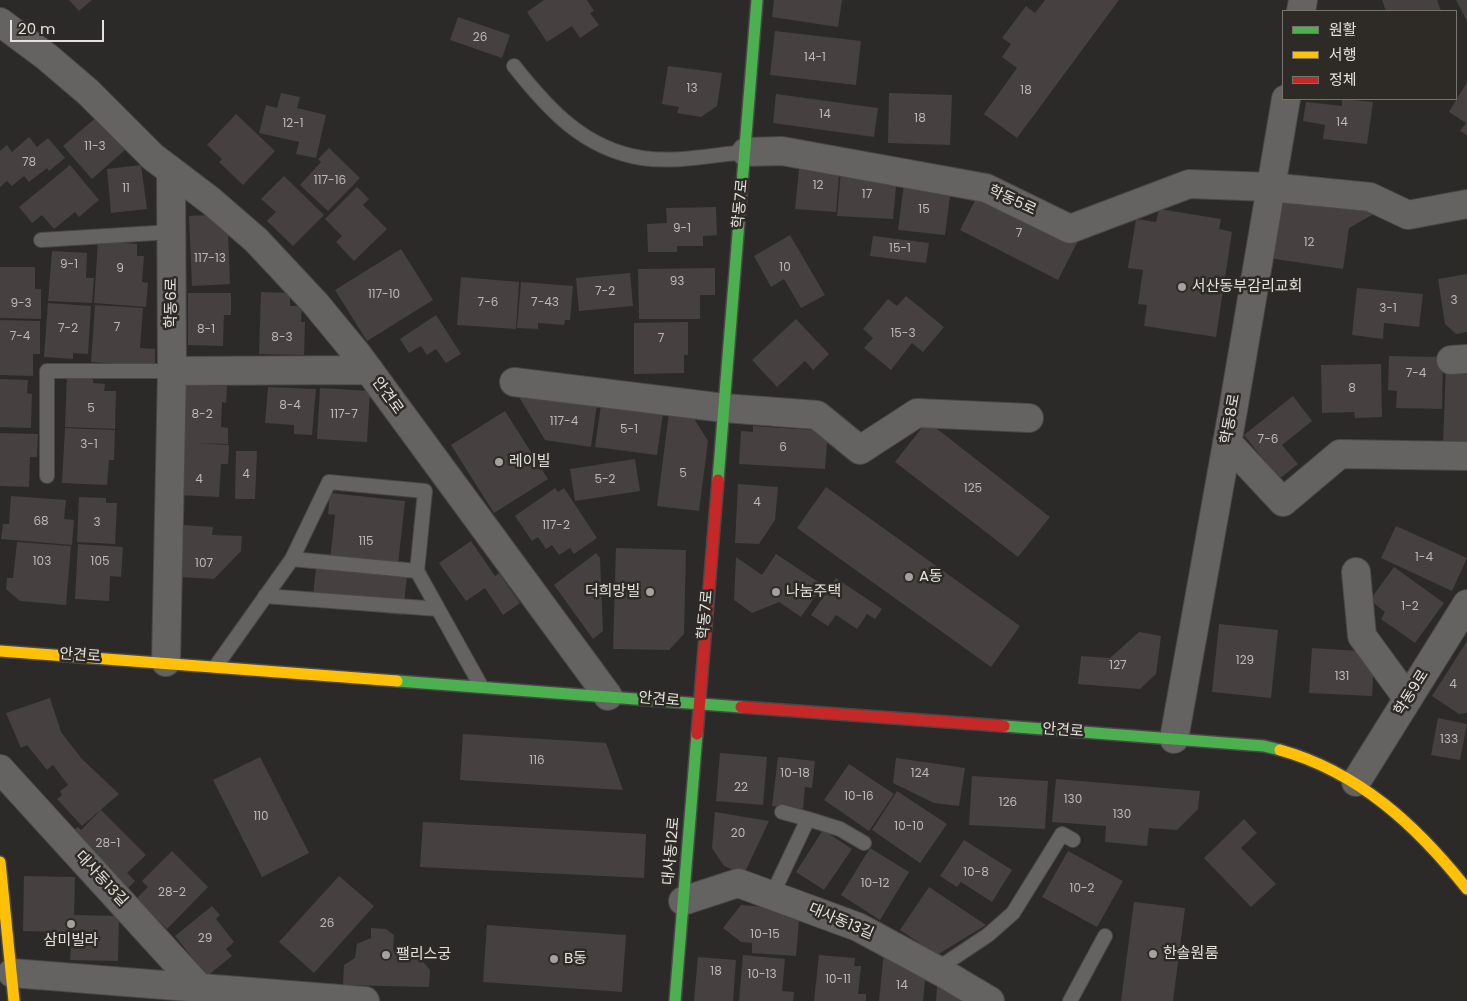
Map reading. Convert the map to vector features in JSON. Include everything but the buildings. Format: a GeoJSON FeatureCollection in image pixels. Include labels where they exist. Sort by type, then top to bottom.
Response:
{"type":"FeatureCollection","features":[{"type":"Feature","properties":{"kind":"street","name":"학동7로"},"geometry":{"type":"LineString","coordinates":[[699,703],[746,152],[757,0]]}},
{"type":"Feature","properties":{"kind":"street"},"geometry":{"type":"LineString","coordinates":[[0,22],[88,92],[153,157],[171,172]]}},
{"type":"Feature","properties":{"kind":"street","name":"학동8로"},"geometry":{"type":"LineString","coordinates":[[1174,739],[1227,442],[1269,187],[1286,100]]}},
{"type":"Feature","properties":{"kind":"street","name":"학동5로"},"geometry":{"type":"LineString","coordinates":[[746,152],[782,151],[986,188],[1070,229],[1189,184],[1269,187],[1370,197],[1408,215],[1467,204]]}},
{"type":"Feature","properties":{"kind":"street","name":"학동6로"},"geometry":{"type":"LineString","coordinates":[[166,662],[172,371],[171,172]]}},
{"type":"Feature","properties":{"kind":"street","name":"안견로"},"geometry":{"type":"LineString","coordinates":[[171,172],[233,220],[274,258],[316,303],[369,370],[608,696]]}},
{"type":"Feature","properties":{"kind":"street"},"geometry":{"type":"LineString","coordinates":[[172,371],[369,370]]}},
{"type":"Feature","properties":{"kind":"street"},"geometry":{"type":"LineString","coordinates":[[514,382],[724,408],[817,415],[860,450],[917,413],[1029,418]]}},
{"type":"Feature","properties":{"kind":"street"},"geometry":{"type":"LineString","coordinates":[[1227,442],[1283,502],[1340,454],[1467,456]]}},
{"type":"Feature","properties":{"kind":"street"},"geometry":{"type":"LineString","coordinates":[[1356,572],[1362,636],[1408,699]]}},
{"type":"Feature","properties":{"kind":"street","name":"학동9로"},"geometry":{"type":"LineString","coordinates":[[1356,782],[1467,604]]}},
{"type":"Feature","properties":{"kind":"street","name":"안견로"},"geometry":{"type":"LineString","coordinates":[[0,651],[1245,744],[1288,752],[1327,766],[1356,782],[1382,800],[1413,826],[1440,855],[1467,889]]}},
{"type":"Feature","properties":{"kind":"street","name":"대사동12로"},"geometry":{"type":"LineString","coordinates":[[675,1001],[699,703]]}},
{"type":"Feature","properties":{"kind":"street","name":"대사동13길"},"geometry":{"type":"LineString","coordinates":[[0,770],[206,995]]}},
{"type":"Feature","properties":{"kind":"street"},"geometry":{"type":"LineString","coordinates":[[0,862],[6,973],[14,1001]]}},
{"type":"Feature","properties":{"kind":"street","name":"대사동13길"},"geometry":{"type":"LineString","coordinates":[[683,901],[738,882],[858,927],[937,969],[990,1001]]}},
{"type":"Feature","properties":{"kind":"street"},"geometry":{"type":"LineString","coordinates":[[6,973],[206,995],[365,1001]]}},
{"type":"Feature","properties":{"kind":"lane"},"geometry":{"type":"LineString","coordinates":[[514,66],[544,102],[567,125],[607,148],[643,158],[661,159],[746,152]]}},
{"type":"Feature","properties":{"kind":"lane"},"geometry":{"type":"LineString","coordinates":[[41,240],[171,232]]}},
{"type":"Feature","properties":{"kind":"lane"},"geometry":{"type":"LineString","coordinates":[[47,476],[48,371],[172,371]]}},
{"type":"Feature","properties":{"kind":"lane"},"geometry":{"type":"LineString","coordinates":[[216,666],[292,559],[329,482],[425,491],[417,571],[481,686]]}},
{"type":"Feature","properties":{"kind":"lane"},"geometry":{"type":"LineString","coordinates":[[292,559],[417,571]]}},
{"type":"Feature","properties":{"kind":"lane"},"geometry":{"type":"LineString","coordinates":[[265,596],[438,609]]}},
{"type":"Feature","properties":{"kind":"lane"},"geometry":{"type":"LineString","coordinates":[[782,812],[840,829],[864,843]]}},
{"type":"Feature","properties":{"kind":"lane"},"geometry":{"type":"LineString","coordinates":[[772,895],[808,819]]}},
{"type":"Feature","properties":{"kind":"lane"},"geometry":{"type":"LineString","coordinates":[[937,969],[988,934],[1013,913],[1062,834],[1073,840]]}},
{"type":"Feature","properties":{"kind":"lane"},"geometry":{"type":"LineString","coordinates":[[1070,1001],[1105,936]]}},
{"type":"Feature","properties":{"kind":"traffic: fast"},"geometry":{"type":"LineString","coordinates":[[718,480],[757,0]]}},
{"type":"Feature","properties":{"kind":"traffic: fast"},"geometry":{"type":"LineString","coordinates":[[397,681],[741,707]]}},
{"type":"Feature","properties":{"kind":"traffic: fast"},"geometry":{"type":"LineString","coordinates":[[1004,726],[1264,746],[1280,750]]}},
{"type":"Feature","properties":{"kind":"traffic: fast"},"geometry":{"type":"LineString","coordinates":[[675,1001],[697,734]]}},
{"type":"Feature","properties":{"kind":"traffic: slow"},"geometry":{"type":"LineString","coordinates":[[0,651],[397,681]]}},
{"type":"Feature","properties":{"kind":"traffic: slow"},"geometry":{"type":"LineString","coordinates":[[1280,750],[1336,772],[1384,804],[1428,844],[1467,889]]}},
{"type":"Feature","properties":{"kind":"traffic: slow"},"geometry":{"type":"LineString","coordinates":[[0,862],[14,1001]]}},
{"type":"Feature","properties":{"kind":"traffic: jam"},"geometry":{"type":"LineString","coordinates":[[697,734],[718,480]]}},
{"type":"Feature","properties":{"kind":"traffic: jam"},"geometry":{"type":"LineString","coordinates":[[741,707],[1004,726]]}},
{"type":"Feature","properties":{"kind":"place","name":"서산동부감리교회"},"geometry":{"type":"Point","coordinates":[1182,287]}},
{"type":"Feature","properties":{"kind":"place","name":"레이빌"},"geometry":{"type":"Point","coordinates":[499,462]}},
{"type":"Feature","properties":{"kind":"place","name":"A동"},"geometry":{"type":"Point","coordinates":[909,577]}},
{"type":"Feature","properties":{"kind":"place","name":"더희망빌"},"geometry":{"type":"Point","coordinates":[650,592]}},
{"type":"Feature","properties":{"kind":"place","name":"나눔주택"},"geometry":{"type":"Point","coordinates":[776,592]}},
{"type":"Feature","properties":{"kind":"place","name":"삼미빌라"},"geometry":{"type":"Point","coordinates":[71,924]}},
{"type":"Feature","properties":{"kind":"place","name":"한솔원룸"},"geometry":{"type":"Point","coordinates":[1153,954]}},
{"type":"Feature","properties":{"kind":"place","name":"팰리스궁"},"geometry":{"type":"Point","coordinates":[386,955]}},
{"type":"Feature","properties":{"kind":"place","name":"B동"},"geometry":{"type":"Point","coordinates":[554,959]}}]}
